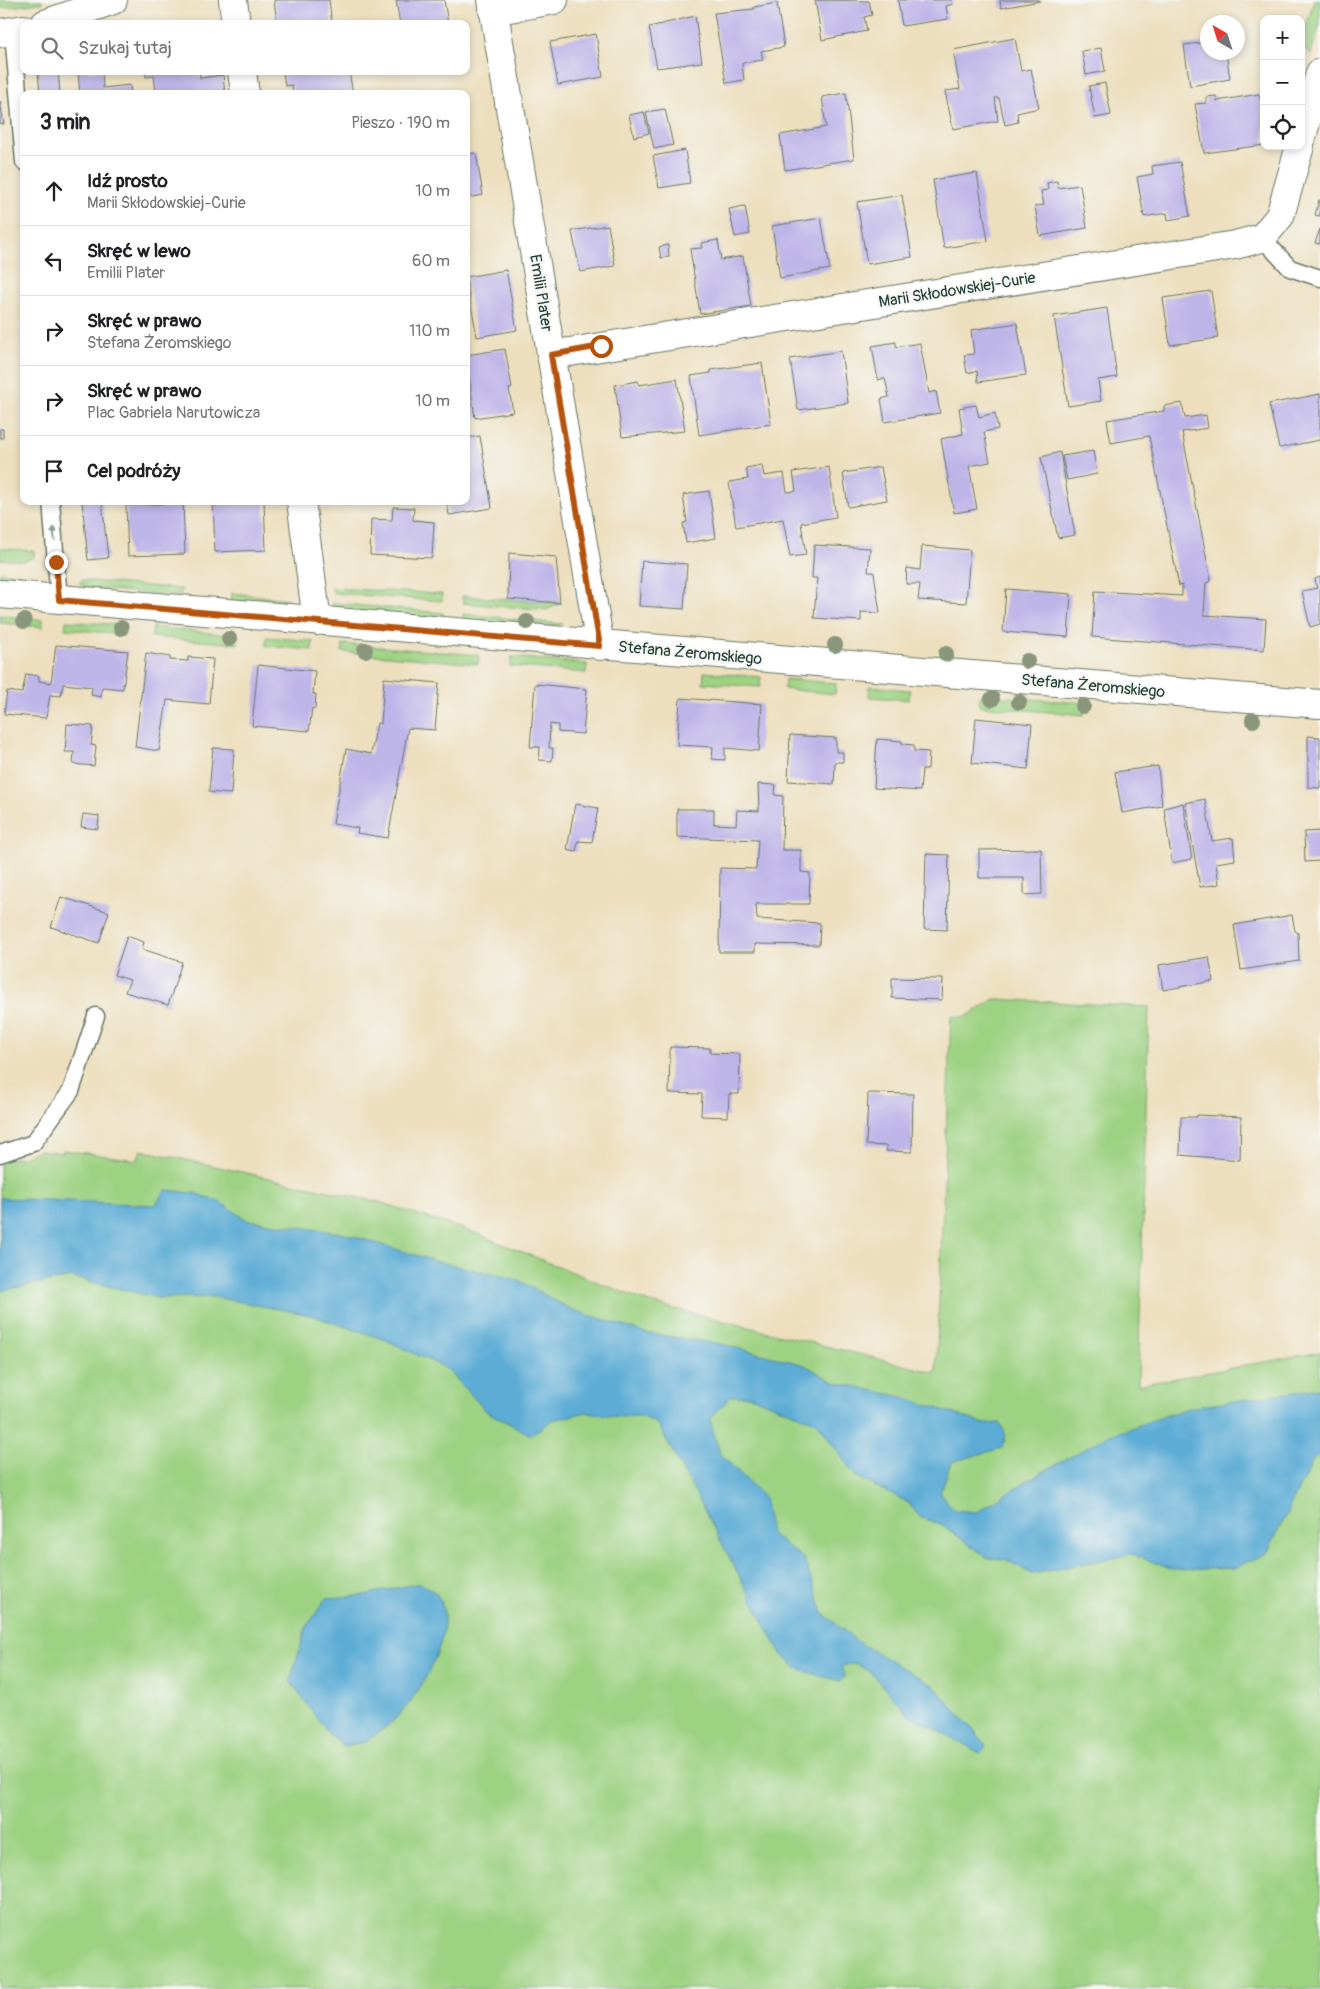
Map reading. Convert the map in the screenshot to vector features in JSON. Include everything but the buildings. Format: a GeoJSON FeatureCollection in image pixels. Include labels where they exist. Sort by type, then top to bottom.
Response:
{"type":"FeatureCollection","features":[{"type":"Feature","properties":{"kind":"street"},"geometry":{"type":"LineString","coordinates":[[56,20],[113,0]]}},
{"type":"Feature","properties":{"kind":"street"},"geometry":{"type":"LineString","coordinates":[[232,0],[235,20]]}},
{"type":"Feature","properties":{"kind":"street"},"geometry":{"type":"LineString","coordinates":[[492,6],[554,0]]}},
{"type":"Feature","properties":{"kind":"street","name":"Emilii Plater"},"geometry":{"type":"LineString","coordinates":[[492,6],[600,646]]}},
{"type":"Feature","properties":{"kind":"street"},"geometry":{"type":"LineString","coordinates":[[1305,126],[1320,73]]}},
{"type":"Feature","properties":{"kind":"street"},"geometry":{"type":"LineString","coordinates":[[243,75],[244,90]]}},
{"type":"Feature","properties":{"kind":"street"},"geometry":{"type":"LineString","coordinates":[[1262,238],[1280,216],[1299,150]]}},
{"type":"Feature","properties":{"kind":"street","name":"Marii Skłodowskiej-Curie"},"geometry":{"type":"LineString","coordinates":[[551,355],[1235,245],[1262,238]]}},
{"type":"Feature","properties":{"kind":"street"},"geometry":{"type":"LineString","coordinates":[[302,505],[317,621]]}},
{"type":"Feature","properties":{"kind":"street","name":"Stefana Żeromskiego"},"geometry":{"type":"LineString","coordinates":[[0,594],[600,646],[1320,704]]}},
{"type":"Feature","properties":{"kind":"lane"},"geometry":{"type":"LineString","coordinates":[[12,32],[20,119]]}},
{"type":"Feature","properties":{"kind":"lane"},"geometry":{"type":"LineString","coordinates":[[1262,238],[1290,268],[1320,278]]}},
{"type":"Feature","properties":{"kind":"lane"},"geometry":{"type":"LineString","coordinates":[[52,505],[59,600]]}},
{"type":"Feature","properties":{"kind":"lane"},"geometry":{"type":"LineString","coordinates":[[0,1154],[33,1143],[71,1091],[96,1016]]}},
{"type":"Feature","properties":{"kind":"green space"},"geometry":{"type":"Polygon","coordinates":[[[0,0],[42,0],[42,3],[0,8],[0,0]]]}},
{"type":"Feature","properties":{"kind":"green space"},"geometry":{"type":"Polygon","coordinates":[[[1314,0],[1320,0],[1320,24],[1311,54],[1305,49],[1305,31],[1314,0]]]}},
{"type":"Feature","properties":{"kind":"green space"},"geometry":{"type":"Polygon","coordinates":[[[0,548],[34,551],[34,557],[24,561],[0,559],[0,548]]]}},
{"type":"Feature","properties":{"kind":"green space"},"geometry":{"type":"Polygon","coordinates":[[[0,572],[20,574],[27,580],[23,582],[0,580],[0,572]]]}},
{"type":"Feature","properties":{"kind":"green space"},"geometry":{"type":"Polygon","coordinates":[[[81,580],[182,589],[180,596],[87,588],[80,584],[81,580]]]}},
{"type":"Feature","properties":{"kind":"green space"},"geometry":{"type":"Polygon","coordinates":[[[332,588],[442,594],[442,601],[333,593],[332,588]]]}},
{"type":"Feature","properties":{"kind":"green space"},"geometry":{"type":"Polygon","coordinates":[[[232,593],[289,599],[282,604],[231,601],[232,593]]]}},
{"type":"Feature","properties":{"kind":"green space"},"geometry":{"type":"Polygon","coordinates":[[[462,596],[560,603],[547,610],[463,603],[462,596]]]}},
{"type":"Feature","properties":{"kind":"green space"},"geometry":{"type":"Polygon","coordinates":[[[333,603],[443,613],[443,619],[332,610],[333,603]]]}},
{"type":"Feature","properties":{"kind":"green space"},"geometry":{"type":"Polygon","coordinates":[[[463,614],[563,624],[551,626],[464,622],[463,614]]]}},
{"type":"Feature","properties":{"kind":"green space"},"geometry":{"type":"Polygon","coordinates":[[[0,615],[43,620],[43,627],[0,623],[0,615]]]}},
{"type":"Feature","properties":{"kind":"green space"},"geometry":{"type":"Polygon","coordinates":[[[66,621],[121,625],[120,634],[65,629],[66,621]]]}},
{"type":"Feature","properties":{"kind":"green space"},"geometry":{"type":"Polygon","coordinates":[[[153,627],[239,636],[238,644],[152,637],[153,627]]]}},
{"type":"Feature","properties":{"kind":"green space"},"geometry":{"type":"Polygon","coordinates":[[[267,637],[313,641],[312,650],[266,646],[267,637]]]}},
{"type":"Feature","properties":{"kind":"green space"},"geometry":{"type":"Polygon","coordinates":[[[343,644],[479,655],[478,664],[342,652],[343,644]]]}},
{"type":"Feature","properties":{"kind":"green space"},"geometry":{"type":"Polygon","coordinates":[[[511,657],[587,664],[586,673],[510,666],[511,657]]]}},
{"type":"Feature","properties":{"kind":"green space"},"geometry":{"type":"Polygon","coordinates":[[[704,672],[761,677],[760,687],[703,683],[704,672]]]}},
{"type":"Feature","properties":{"kind":"green space"},"geometry":{"type":"Polygon","coordinates":[[[785,679],[836,683],[835,694],[784,689],[785,679]]]}},
{"type":"Feature","properties":{"kind":"green space"},"geometry":{"type":"Polygon","coordinates":[[[870,686],[910,690],[909,700],[869,697],[870,686]]]}},
{"type":"Feature","properties":{"kind":"green space"},"geometry":{"type":"Polygon","coordinates":[[[980,695],[1085,703],[1084,715],[979,706],[980,695]]]}},
{"type":"Feature","properties":{"kind":"green space"},"geometry":{"type":"Polygon","coordinates":[[[994,999],[1149,1007],[1138,1385],[1320,1352],[1320,1989],[0,1989],[0,1158],[21,1158],[40,1150],[63,1153],[63,1150],[137,1160],[141,1150],[379,1202],[475,1233],[650,1303],[936,1373],[951,1016],[966,1017],[994,999]]]}},
{"type":"Feature","properties":{"kind":"water"},"geometry":{"type":"Polygon","coordinates":[[[166,1190],[194,1193],[220,1202],[247,1220],[342,1233],[436,1261],[518,1280],[570,1309],[646,1333],[721,1344],[805,1365],[834,1382],[907,1398],[985,1424],[1000,1423],[1006,1435],[1002,1448],[951,1462],[940,1494],[955,1510],[977,1512],[1030,1479],[1108,1436],[1188,1408],[1320,1388],[1320,1454],[1313,1460],[1267,1553],[1235,1568],[1173,1570],[1132,1554],[1032,1574],[1005,1559],[988,1558],[941,1524],[921,1518],[907,1502],[855,1476],[818,1423],[750,1396],[731,1396],[710,1419],[720,1454],[764,1497],[771,1534],[804,1559],[823,1613],[858,1642],[933,1685],[985,1743],[986,1748],[980,1753],[909,1715],[870,1672],[855,1663],[841,1666],[845,1677],[840,1681],[800,1670],[781,1654],[658,1424],[641,1416],[618,1417],[587,1412],[553,1420],[531,1435],[487,1412],[447,1369],[386,1340],[310,1315],[214,1297],[158,1298],[71,1277],[0,1291],[0,1198],[155,1205],[166,1190]]]}},
{"type":"Feature","properties":{"kind":"water"},"geometry":{"type":"Polygon","coordinates":[[[420,1583],[437,1594],[443,1610],[444,1626],[434,1661],[415,1695],[394,1720],[366,1741],[344,1746],[329,1734],[290,1681],[306,1628],[326,1598],[359,1596],[420,1583]]]}},
{"type":"Feature","properties":{"kind":"route"},"geometry":{"type":"LineString","coordinates":[[56,562],[59,600],[600,646],[551,355],[601,346]]}}]}
